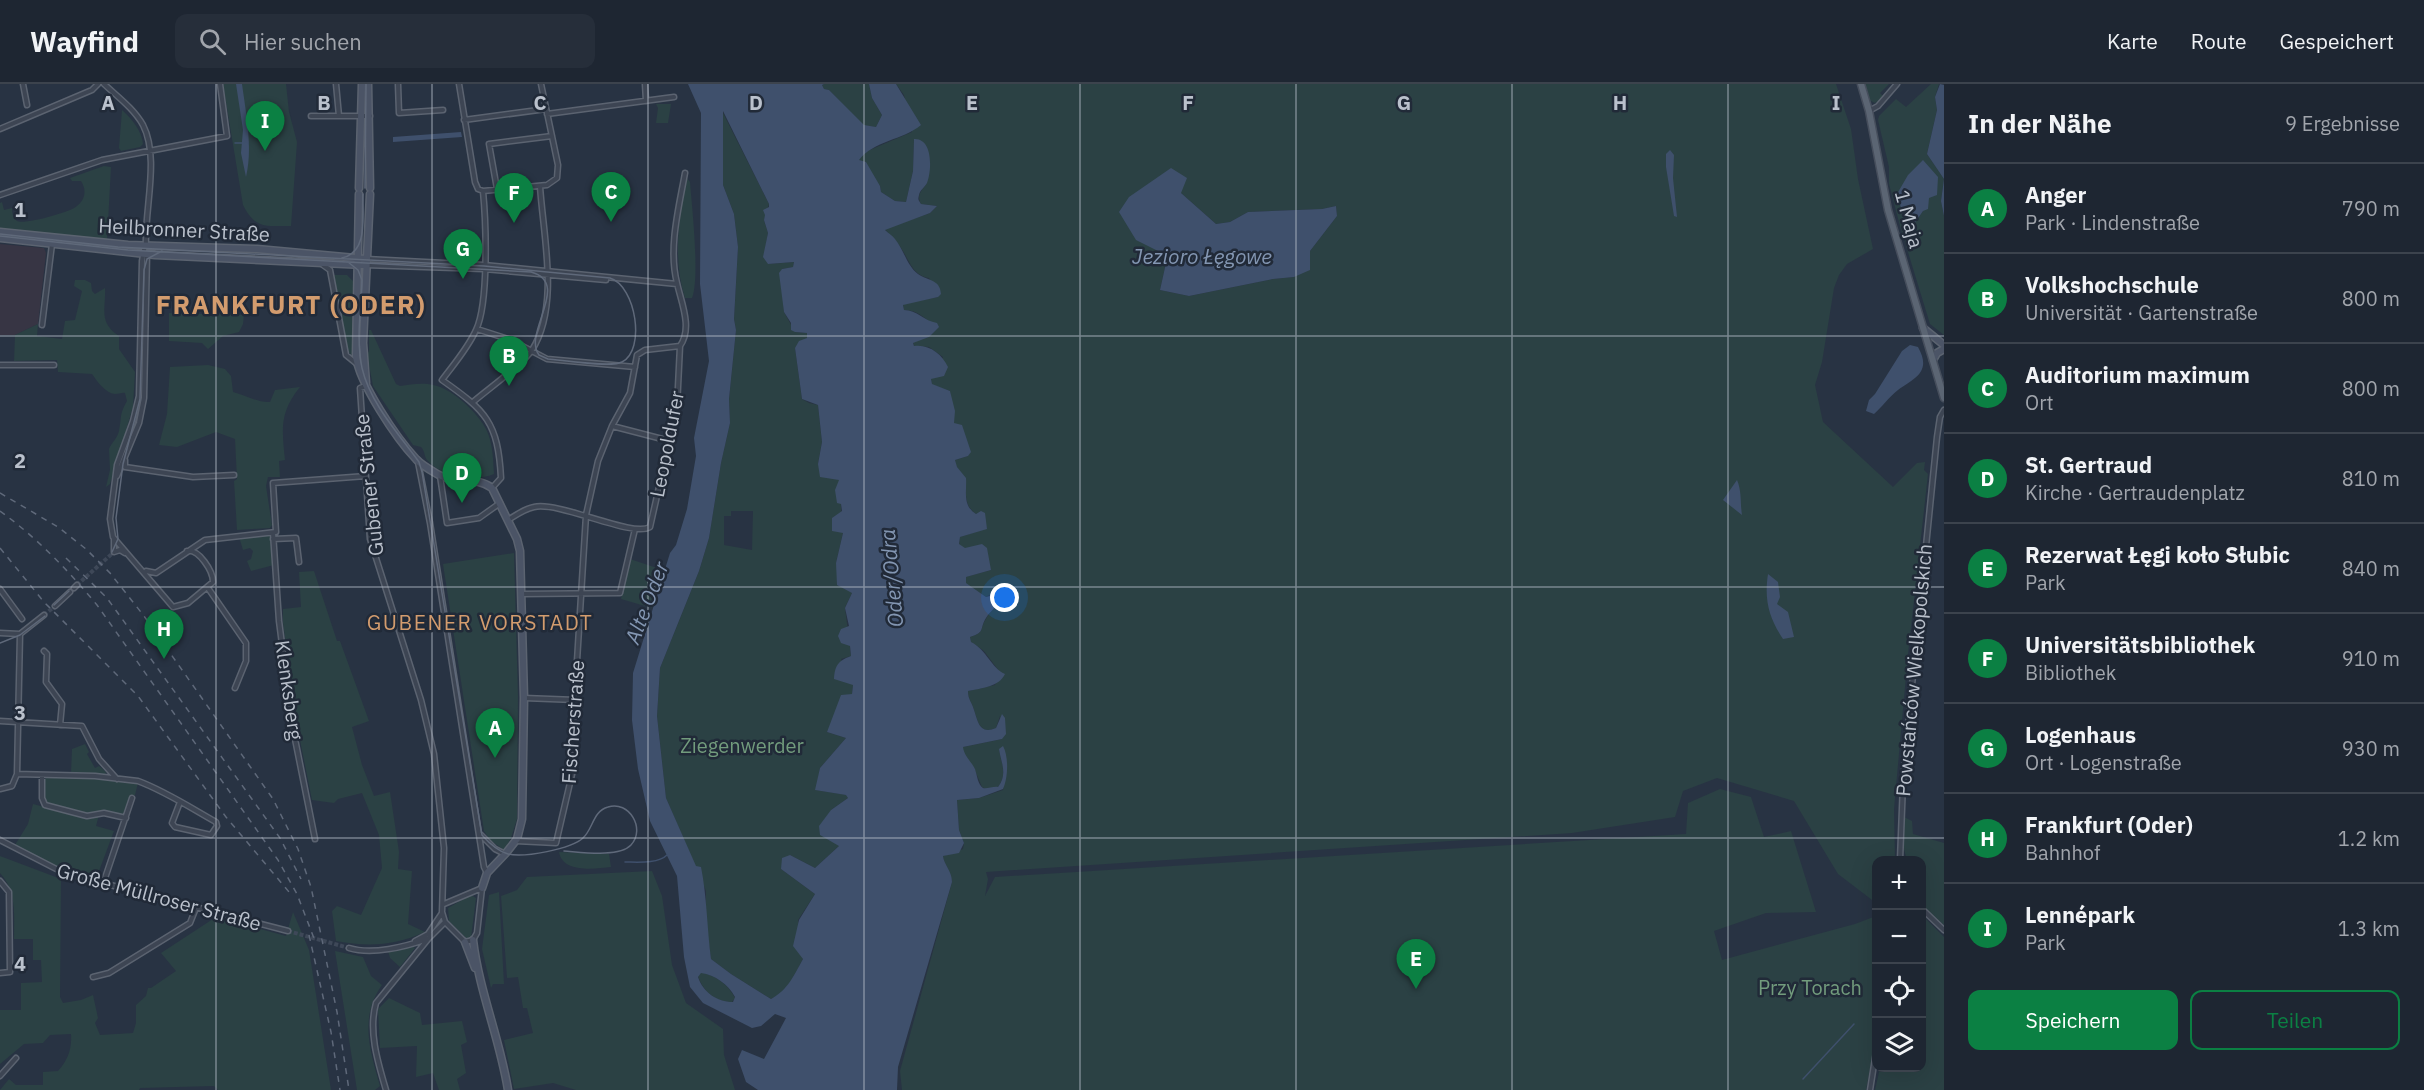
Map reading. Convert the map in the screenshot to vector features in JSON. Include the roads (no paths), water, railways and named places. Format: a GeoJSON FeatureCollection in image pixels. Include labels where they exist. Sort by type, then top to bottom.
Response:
{"type":"FeatureCollection","features":[{"type":"Feature","properties":{"kind":"main road","name":"1 Maja"},"geometry":{"type":"LineString","coordinates":[[1861,84],[1869,111],[1888,210],[1944,398]]}},
{"type":"Feature","properties":{"kind":"street"},"geometry":{"type":"LineString","coordinates":[[23,84],[27,105]]}},
{"type":"Feature","properties":{"kind":"street"},"geometry":{"type":"LineString","coordinates":[[0,129],[92,90],[98,84]]}},
{"type":"Feature","properties":{"kind":"street"},"geometry":{"type":"LineString","coordinates":[[104,84],[137,117],[148,139],[150,152],[139,396],[134,421],[117,465],[110,519],[114,552],[120,550],[129,555]]}},
{"type":"Feature","properties":{"kind":"street"},"geometry":{"type":"LineString","coordinates":[[0,195],[114,157],[227,136],[220,84]]}},
{"type":"Feature","properties":{"kind":"street"},"geometry":{"type":"LineString","coordinates":[[336,84],[339,116]]}},
{"type":"Feature","properties":{"kind":"street"},"geometry":{"type":"LineString","coordinates":[[362,84],[359,191],[363,387]]}},
{"type":"Feature","properties":{"kind":"street"},"geometry":{"type":"LineString","coordinates":[[369,84],[370,191],[362,262],[357,364],[363,387],[416,459],[421,472],[484,867],[487,873]]}},
{"type":"Feature","properties":{"kind":"street"},"geometry":{"type":"LineString","coordinates":[[398,84],[399,113],[443,110]]}},
{"type":"Feature","properties":{"kind":"street"},"geometry":{"type":"LineString","coordinates":[[459,84],[476,182],[478,189],[483,191],[540,186],[552,183],[559,172],[541,84]]}},
{"type":"Feature","properties":{"kind":"street"},"geometry":{"type":"LineString","coordinates":[[645,84],[646,101]]}},
{"type":"Feature","properties":{"kind":"street"},"geometry":{"type":"LineString","coordinates":[[1869,111],[1878,106],[1897,84]]}},
{"type":"Feature","properties":{"kind":"street"},"geometry":{"type":"LineString","coordinates":[[547,114],[674,97]]}},
{"type":"Feature","properties":{"kind":"street"},"geometry":{"type":"LineString","coordinates":[[464,120],[546,109]]}},
{"type":"Feature","properties":{"kind":"street"},"geometry":{"type":"LineString","coordinates":[[311,116],[370,116]]}},
{"type":"Feature","properties":{"kind":"street"},"geometry":{"type":"LineString","coordinates":[[497,189],[489,144],[552,136]]}},
{"type":"Feature","properties":{"kind":"street"},"geometry":{"type":"LineString","coordinates":[[680,346],[685,335],[685,316],[676,284],[674,231],[685,172]]}},
{"type":"Feature","properties":{"kind":"street"},"geometry":{"type":"LineString","coordinates":[[472,402],[532,350],[548,302],[540,186]]}},
{"type":"Feature","properties":{"kind":"street"},"geometry":{"type":"LineString","coordinates":[[483,191],[486,220],[484,267],[477,329],[442,380],[472,402],[490,423],[495,437],[501,478],[492,488]]}},
{"type":"Feature","properties":{"kind":"street","name":"Heilbronner Straße"},"geometry":{"type":"LineString","coordinates":[[0,232],[111,244],[257,249],[362,262]]}},
{"type":"Feature","properties":{"kind":"street","name":"Heilbronner Straße"},"geometry":{"type":"LineString","coordinates":[[0,238],[145,254],[320,263],[362,262]]}},
{"type":"Feature","properties":{"kind":"street"},"geometry":{"type":"LineString","coordinates":[[42,325],[52,244]]}},
{"type":"Feature","properties":{"kind":"street"},"geometry":{"type":"LineString","coordinates":[[115,480],[142,411],[145,389],[145,254]]}},
{"type":"Feature","properties":{"kind":"street"},"geometry":{"type":"LineString","coordinates":[[362,262],[484,267],[676,284]]}},
{"type":"Feature","properties":{"kind":"street"},"geometry":{"type":"LineString","coordinates":[[320,263],[330,270],[346,355],[357,364]]}},
{"type":"Feature","properties":{"kind":"street"},"geometry":{"type":"LineString","coordinates":[[1923,328],[1944,345]]}},
{"type":"Feature","properties":{"kind":"street"},"geometry":{"type":"LineString","coordinates":[[477,329],[511,340],[547,359],[636,368]]}},
{"type":"Feature","properties":{"kind":"street","name":"Fischerstraße"},"geometry":{"type":"LineString","coordinates":[[516,841],[556,843],[573,770],[586,515],[598,461],[612,426],[630,393],[638,355],[645,350],[680,346]]}},
{"type":"Feature","properties":{"kind":"street","name":"Leopoldufer"},"geometry":{"type":"LineString","coordinates":[[635,529],[646,529],[650,526],[679,396],[680,346]]}},
{"type":"Feature","properties":{"kind":"street"},"geometry":{"type":"LineString","coordinates":[[1933,360],[1937,353],[1944,349]]}},
{"type":"Feature","properties":{"kind":"street"},"geometry":{"type":"LineString","coordinates":[[0,365],[54,365]]}},
{"type":"Feature","properties":{"kind":"street","name":"Gubener Straße"},"geometry":{"type":"LineString","coordinates":[[363,387],[370,539],[421,700],[434,754],[444,848],[442,912]]}},
{"type":"Feature","properties":{"kind":"street","name":"Powstańców Wielkopolskich"},"geometry":{"type":"LineString","coordinates":[[1900,856],[1903,783],[1917,629],[1937,437],[1940,417],[1944,410]]}},
{"type":"Feature","properties":{"kind":"street"},"geometry":{"type":"LineString","coordinates":[[612,426],[670,441]]}},
{"type":"Feature","properties":{"kind":"street"},"geometry":{"type":"LineString","coordinates":[[124,446],[125,467],[193,477],[234,475]]}},
{"type":"Feature","properties":{"kind":"street"},"geometry":{"type":"LineString","coordinates":[[416,459],[440,475],[480,482],[492,488],[520,550],[524,698],[522,819],[516,841],[487,873],[482,888],[477,933],[473,940],[508,1090]]}},
{"type":"Feature","properties":{"kind":"street"},"geometry":{"type":"LineString","coordinates":[[440,475],[447,523],[478,518],[500,503]]}},
{"type":"Feature","properties":{"kind":"street","name":"Klenksberg"},"geometry":{"type":"LineString","coordinates":[[315,840],[293,729],[279,621],[273,536],[278,529],[273,483],[366,476]]}},
{"type":"Feature","properties":{"kind":"street"},"geometry":{"type":"LineString","coordinates":[[508,520],[536,506],[586,515],[635,529],[620,593],[521,594]]}},
{"type":"Feature","properties":{"kind":"street"},"geometry":{"type":"LineString","coordinates":[[113,537],[148,574],[173,607],[181,606],[213,582],[213,576],[198,553],[193,550],[187,551]]}},
{"type":"Feature","properties":{"kind":"street"},"geometry":{"type":"LineString","coordinates":[[148,574],[156,573],[212,537],[296,538],[299,562]]}},
{"type":"Feature","properties":{"kind":"street"},"geometry":{"type":"LineString","coordinates":[[208,588],[246,643],[246,661],[235,688]]}},
{"type":"Feature","properties":{"kind":"street"},"geometry":{"type":"LineString","coordinates":[[0,589],[22,619]]}},
{"type":"Feature","properties":{"kind":"street"},"geometry":{"type":"LineString","coordinates":[[55,606],[70,592]]}},
{"type":"Feature","properties":{"kind":"street"},"geometry":{"type":"LineString","coordinates":[[0,633],[20,634],[44,615]]}},
{"type":"Feature","properties":{"kind":"street"},"geometry":{"type":"LineString","coordinates":[[0,789],[12,786],[17,774],[20,634]]}},
{"type":"Feature","properties":{"kind":"street"},"geometry":{"type":"LineString","coordinates":[[44,651],[47,654],[46,682],[62,704],[60,725]]}},
{"type":"Feature","properties":{"kind":"street"},"geometry":{"type":"LineString","coordinates":[[524,698],[576,700]]}},
{"type":"Feature","properties":{"kind":"street"},"geometry":{"type":"LineString","coordinates":[[0,721],[82,726],[99,759],[118,780]]}},
{"type":"Feature","properties":{"kind":"street"},"geometry":{"type":"LineString","coordinates":[[17,774],[95,776],[138,781],[180,802],[216,822],[214,833],[211,835],[175,826],[173,821],[180,802]]}},
{"type":"Feature","properties":{"kind":"street"},"geometry":{"type":"LineString","coordinates":[[42,775],[42,798],[45,805],[87,816],[104,813],[126,818]]}},
{"type":"Feature","properties":{"kind":"street"},"geometry":{"type":"LineString","coordinates":[[103,885],[132,798]]}},
{"type":"Feature","properties":{"kind":"street"},"geometry":{"type":"LineString","coordinates":[[480,832],[488,843],[506,854]]}},
{"type":"Feature","properties":{"kind":"street","name":"Große Müllroser Straße"},"geometry":{"type":"LineString","coordinates":[[0,840],[50,867],[103,885],[288,931]]}},
{"type":"Feature","properties":{"kind":"street"},"geometry":{"type":"LineString","coordinates":[[0,880],[9,892],[10,972],[0,973]]}},
{"type":"Feature","properties":{"kind":"street"},"geometry":{"type":"LineString","coordinates":[[444,904],[482,888]]}},
{"type":"Feature","properties":{"kind":"street"},"geometry":{"type":"LineString","coordinates":[[93,977],[109,973],[190,923],[196,908]]}},
{"type":"Feature","properties":{"kind":"street"},"geometry":{"type":"LineString","coordinates":[[1923,910],[1944,930]]}},
{"type":"Feature","properties":{"kind":"street"},"geometry":{"type":"LineString","coordinates":[[442,912],[445,922],[465,942],[480,976]]}},
{"type":"Feature","properties":{"kind":"street"},"geometry":{"type":"LineString","coordinates":[[409,944],[428,934],[442,912]]}},
{"type":"Feature","properties":{"kind":"street"},"geometry":{"type":"LineString","coordinates":[[386,1090],[376,1054],[372,1016],[376,1003],[429,938],[445,922]]}},
{"type":"Feature","properties":{"kind":"street"},"geometry":{"type":"LineString","coordinates":[[349,948],[365,951],[409,944],[429,938]]}},
{"type":"Feature","properties":{"kind":"street"},"geometry":{"type":"LineString","coordinates":[[465,942],[473,940]]}},
{"type":"Feature","properties":{"kind":"street"},"geometry":{"type":"LineString","coordinates":[[1,1075],[16,1058]]}},
{"type":"Feature","properties":{"kind":"street"},"geometry":{"type":"LineString","coordinates":[[1870,1090],[1873,1072]]}},
{"type":"Feature","properties":{"kind":"water"},"geometry":{"type":"Polygon","coordinates":[[[236,84],[242,84],[247,119],[249,154],[246,177],[241,153],[243,130],[236,84]]]}},
{"type":"Feature","properties":{"kind":"water","name":"Oder/Odra"},"geometry":{"type":"Polygon","coordinates":[[[688,84],[824,84],[822,85],[824,89],[829,90],[864,125],[876,127],[882,115],[872,98],[869,84],[896,84],[921,125],[872,149],[859,160],[866,162],[881,192],[895,201],[906,202],[913,171],[914,139],[925,144],[930,156],[929,177],[918,200],[921,204],[937,206],[930,213],[885,230],[898,243],[914,271],[936,283],[940,289],[941,294],[938,297],[903,305],[904,310],[937,323],[939,327],[929,337],[913,343],[914,346],[934,351],[948,367],[944,376],[931,379],[932,384],[950,391],[955,411],[954,423],[962,425],[971,452],[968,456],[955,460],[957,467],[966,478],[967,502],[976,514],[981,511],[985,513],[987,529],[960,537],[959,544],[965,548],[982,544],[987,548],[991,570],[966,577],[966,583],[986,597],[990,596],[991,591],[995,593],[996,606],[987,616],[980,632],[970,637],[971,642],[1005,674],[999,682],[968,691],[980,726],[986,730],[996,728],[1002,714],[1005,718],[1006,734],[1002,739],[963,747],[983,788],[998,787],[1003,778],[999,749],[1003,746],[1007,768],[1003,789],[979,798],[957,800],[959,830],[964,843],[959,853],[943,856],[952,882],[898,1067],[897,1090],[758,1090],[746,1082],[738,1059],[742,1050],[764,1059],[786,1018],[775,1014],[761,1026],[752,1028],[703,1003],[690,987],[684,957],[677,876],[650,821],[638,769],[632,720],[633,673],[670,553],[676,545],[687,509],[696,456],[694,438],[709,361],[700,284],[701,113],[688,84]],[[723,111],[723,185],[734,214],[738,247],[734,319],[736,330],[729,399],[730,423],[709,538],[699,571],[660,668],[657,716],[666,798],[696,866],[701,867],[711,959],[771,999],[786,987],[803,959],[793,946],[799,920],[815,894],[781,869],[782,858],[790,855],[815,868],[839,846],[820,835],[819,826],[831,810],[848,798],[846,795],[815,790],[820,768],[846,738],[827,732],[841,695],[852,694],[853,685],[834,679],[838,664],[851,656],[850,646],[841,643],[838,636],[841,629],[849,626],[845,608],[852,593],[837,585],[836,563],[843,533],[832,531],[832,518],[842,511],[841,504],[837,503],[835,490],[839,480],[820,477],[818,464],[822,442],[818,405],[802,399],[795,348],[799,341],[807,338],[807,333],[791,330],[791,323],[784,312],[779,273],[782,269],[793,267],[794,262],[768,264],[763,257],[768,233],[763,210],[769,207],[769,204],[723,111]],[[701,973],[698,977],[707,992],[721,1000],[733,1002],[735,997],[725,984],[701,973]]]}},
{"type":"Feature","properties":{"kind":"water"},"geometry":{"type":"Polygon","coordinates":[[[1940,84],[1944,85],[1944,179],[1927,154],[1937,110],[1935,97],[1940,84]]]}},
{"type":"Feature","properties":{"kind":"water"},"geometry":{"type":"Polygon","coordinates":[[[461,132],[462,137],[393,142],[393,137],[461,132]]]}},
{"type":"Feature","properties":{"kind":"water"},"geometry":{"type":"Polygon","coordinates":[[[1670,150],[1674,155],[1673,178],[1677,217],[1674,216],[1666,167],[1666,154],[1670,150]]]}},
{"type":"Feature","properties":{"kind":"water"},"geometry":{"type":"Polygon","coordinates":[[[1923,160],[1938,177],[1937,195],[1929,198],[1928,209],[1923,211],[1908,233],[1897,194],[1908,175],[1923,160]]]}},
{"type":"Feature","properties":{"kind":"water","name":"Jezioro Łęgowe"},"geometry":{"type":"Polygon","coordinates":[[[1171,168],[1187,178],[1181,193],[1216,224],[1230,222],[1248,212],[1322,209],[1336,206],[1337,216],[1310,251],[1310,270],[1294,277],[1189,296],[1160,290],[1166,263],[1158,251],[1136,240],[1119,212],[1129,197],[1171,168]]]}},
{"type":"Feature","properties":{"kind":"water"},"geometry":{"type":"Polygon","coordinates":[[[1944,179],[1944,216],[1941,201],[1944,179]]]}},
{"type":"Feature","properties":{"kind":"water"},"geometry":{"type":"Polygon","coordinates":[[[1910,345],[1918,347],[1922,356],[1923,363],[1920,373],[1874,414],[1866,411],[1869,400],[1902,351],[1910,345]]]}},
{"type":"Feature","properties":{"kind":"water"},"geometry":{"type":"Polygon","coordinates":[[[1737,480],[1740,493],[1742,515],[1723,500],[1737,480]]]}},
{"type":"Feature","properties":{"kind":"water"},"geometry":{"type":"Polygon","coordinates":[[[1768,574],[1778,582],[1780,597],[1777,604],[1788,612],[1794,637],[1783,639],[1774,624],[1767,600],[1768,574]]]}},
{"type":"Feature","properties":{"kind":"waterway"},"geometry":{"type":"LineString","coordinates":[[235,143],[244,143]]}},
{"type":"Feature","properties":{"kind":"waterway"},"geometry":{"type":"LineString","coordinates":[[625,862],[653,861],[667,855]]}},
{"type":"Feature","properties":{"kind":"waterway"},"geometry":{"type":"LineString","coordinates":[[1803,1079],[1854,1024]]}},
{"type":"Feature","properties":{"kind":"tunnel"},"geometry":{"type":"LineString","coordinates":[[77,585],[114,552]]}},
{"type":"Feature","properties":{"kind":"tunnel"},"geometry":{"type":"LineString","coordinates":[[44,615],[55,606]]}},
{"type":"Feature","properties":{"kind":"tunnel"},"geometry":{"type":"LineString","coordinates":[[288,931],[349,948]]}},
{"type":"Feature","properties":{"kind":"tram line"},"geometry":{"type":"LineString","coordinates":[[365,188],[366,84]]}},
{"type":"Feature","properties":{"kind":"tram line"},"geometry":{"type":"LineString","coordinates":[[342,258],[357,249],[360,241],[363,194]]}},
{"type":"Feature","properties":{"kind":"tram line"},"geometry":{"type":"LineString","coordinates":[[0,234],[118,247],[484,266],[610,278],[619,283],[632,305],[636,332],[634,345],[629,355],[616,364],[548,359],[539,355],[535,346],[536,334],[547,297],[547,287],[542,278],[531,272],[128,250],[0,236]]}},
{"type":"Feature","properties":{"kind":"tram line"},"geometry":{"type":"LineString","coordinates":[[112,552],[118,539],[116,518],[123,464],[140,399],[144,270],[147,259],[162,251]]}},
{"type":"Feature","properties":{"kind":"tram line"},"geometry":{"type":"LineString","coordinates":[[348,262],[358,270],[362,280],[359,346],[366,381],[378,405],[419,462],[422,472],[482,835],[504,853],[525,855],[547,852],[577,842],[586,834],[599,812],[608,807],[623,808],[633,817],[636,824],[637,831],[631,845],[618,852],[564,851]]}},
{"type":"Feature","properties":{"kind":"tram line"},"geometry":{"type":"LineString","coordinates":[[54,605],[69,591]]}},
{"type":"Feature","properties":{"kind":"tram line"},"geometry":{"type":"LineString","coordinates":[[0,643],[20,635],[45,616]]}},
{"type":"Feature","properties":{"kind":"railway"},"geometry":{"type":"LineString","coordinates":[[0,493],[58,527],[86,549],[110,573],[144,616],[273,799],[298,849],[311,887],[337,1012],[349,1090]]}},
{"type":"Feature","properties":{"kind":"railway"},"geometry":{"type":"LineString","coordinates":[[0,511],[52,555],[97,605],[278,860],[297,894],[315,941]]}},
{"type":"Feature","properties":{"kind":"railway"},"geometry":{"type":"LineString","coordinates":[[0,548],[44,602],[138,696],[226,817],[289,892]]}},
{"type":"Feature","properties":{"kind":"railway"},"geometry":{"type":"LineString","coordinates":[[66,558],[107,598],[280,838],[301,879]]}},
{"type":"Feature","properties":{"kind":"railway"},"geometry":{"type":"LineString","coordinates":[[309,935],[331,1032],[340,1090]]}},
{"type":"Feature","properties":{"kind":"place","name":"Lennépark"},"geometry":{"type":"Point","coordinates":[265,151]}},
{"type":"Feature","properties":{"kind":"place","name":"Auditorium maximum"},"geometry":{"type":"Point","coordinates":[611,222]}},
{"type":"Feature","properties":{"kind":"place","name":"Universitätsbibliothek"},"geometry":{"type":"Point","coordinates":[514,223]}},
{"type":"Feature","properties":{"kind":"place","name":"Logenhaus"},"geometry":{"type":"Point","coordinates":[463,279]}},
{"type":"Feature","properties":{"kind":"place","name":"Volkshochschule"},"geometry":{"type":"Point","coordinates":[509,386]}},
{"type":"Feature","properties":{"kind":"place","name":"St. Gertraud"},"geometry":{"type":"Point","coordinates":[462,503]}},
{"type":"Feature","properties":{"kind":"place","name":"Frankfurt (Oder)"},"geometry":{"type":"Point","coordinates":[164,659]}},
{"type":"Feature","properties":{"kind":"place","name":"Anger"},"geometry":{"type":"Point","coordinates":[495,758]}},
{"type":"Feature","properties":{"kind":"place","name":"Rezerwat Łęgi koło Słubic"},"geometry":{"type":"Point","coordinates":[1416,989]}},
{"type":"Feature","properties":{"kind":"district","name":"FRANKFURT (ODER)"},"geometry":{"type":"Point","coordinates":[291,305]}},
{"type":"Feature","properties":{"kind":"district","name":"GUBENER VORSTADT"},"geometry":{"type":"Point","coordinates":[480,623]}},
{"type":"Feature","properties":{"kind":"water label","name":"Alte Oder"},"geometry":{"type":"Point","coordinates":[647,603]}},
{"type":"Feature","properties":{"kind":"park label","name":"Ziegenwerder"},"geometry":{"type":"Point","coordinates":[742,746]}},
{"type":"Feature","properties":{"kind":"park label","name":"Przy Torach"},"geometry":{"type":"Point","coordinates":[1810,988]}}]}
